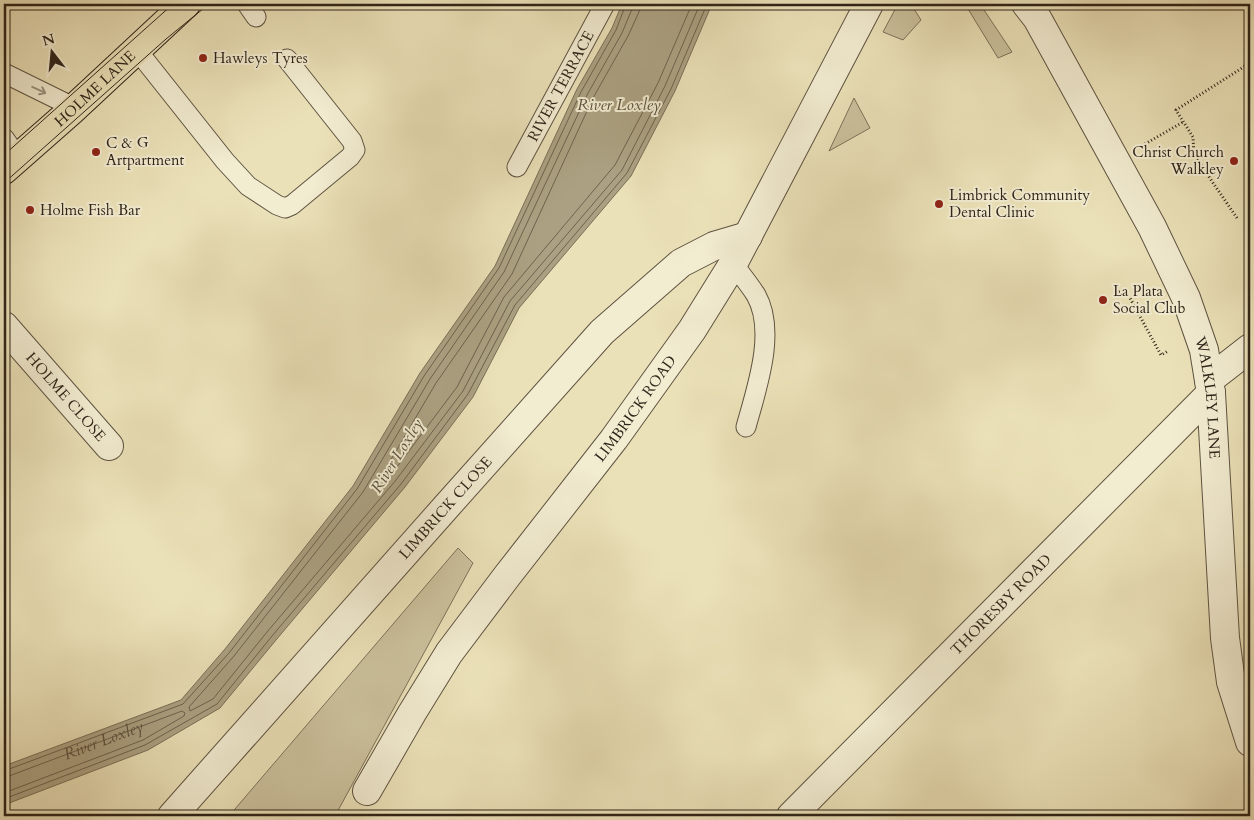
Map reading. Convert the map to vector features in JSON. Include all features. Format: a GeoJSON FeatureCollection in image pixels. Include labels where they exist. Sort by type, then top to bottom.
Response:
{"type":"FeatureCollection","features":[{"type":"Feature","properties":{"kind":"main road","name":"HOLME LANE"},"geometry":{"type":"LineString","coordinates":[[8,155],[71,111],[186,4]]}},
{"type":"Feature","properties":{"kind":"street","name":"LIMBRICK ROAD"},"geometry":{"type":"LineString","coordinates":[[367,791],[449,653],[614,439],[692,330],[733,264],[869,4]]}},
{"type":"Feature","properties":{"kind":"street","name":"WALKLEY LANE"},"geometry":{"type":"LineString","coordinates":[[1026,4],[1037,18],[1152,227],[1182,289],[1204,350],[1210,387],[1225,638],[1231,682],[1250,742]]}},
{"type":"Feature","properties":{"kind":"street","name":"LIMBRICK CLOSE"},"geometry":{"type":"LineString","coordinates":[[172,816],[602,332],[681,263],[714,246],[748,236]]}},
{"type":"Feature","properties":{"kind":"street","name":"HOLME CLOSE"},"geometry":{"type":"LineString","coordinates":[[4,326],[109,446]]}},
{"type":"Feature","properties":{"kind":"street","name":"THORESBY ROAD"},"geometry":{"type":"LineString","coordinates":[[791,816],[1250,348]]}},
{"type":"Feature","properties":{"kind":"lane","name":"RIVER TERRACE"},"geometry":{"type":"LineString","coordinates":[[517,167],[605,4]]}},
{"type":"Feature","properties":{"kind":"lane"},"geometry":{"type":"LineString","coordinates":[[135,50],[224,161],[248,186],[277,205],[286,208],[350,157],[355,150],[352,141],[287,60]]}},
{"type":"Feature","properties":{"kind":"lane"},"geometry":{"type":"LineString","coordinates":[[4,73],[63,102],[71,111]]}},
{"type":"Feature","properties":{"kind":"lane"},"geometry":{"type":"LineString","coordinates":[[733,264],[757,297],[765,326],[762,364],[746,427]]}},
{"type":"Feature","properties":{"kind":"path"},"geometry":{"type":"LineString","coordinates":[[1237,218],[1194,155],[1193,137],[1176,110],[1250,63]]}},
{"type":"Feature","properties":{"kind":"path"},"geometry":{"type":"LineString","coordinates":[[1115,160],[1184,122]]}},
{"type":"Feature","properties":{"kind":"path"},"geometry":{"type":"LineString","coordinates":[[1119,292],[1125,289],[1162,355],[1199,336]]}},
{"type":"Feature","properties":{"kind":"shaded area"},"geometry":{"type":"Polygon","coordinates":[[[898,4],[911,4],[921,20],[903,40],[883,32],[898,4]]]}},
{"type":"Feature","properties":{"kind":"shaded area"},"geometry":{"type":"Polygon","coordinates":[[[965,4],[980,4],[1012,52],[998,58],[965,4]]]}},
{"type":"Feature","properties":{"kind":"shaded area"},"geometry":{"type":"Polygon","coordinates":[[[854,98],[870,128],[829,151],[854,98]]]}},
{"type":"Feature","properties":{"kind":"shaded area"},"geometry":{"type":"Polygon","coordinates":[[[458,548],[473,563],[335,816],[229,816],[458,548]]]}},
{"type":"Feature","properties":{"kind":"water","name":"River Loxley"},"geometry":{"type":"Polygon","coordinates":[[[622,4],[712,4],[675,91],[631,176],[519,308],[473,397],[405,487],[220,708],[148,750],[4,805],[4,766],[181,700],[225,649],[353,486],[420,373],[495,266],[577,89],[612,28],[622,4]]]}},
{"type":"Feature","properties":{"kind":"tram line"},"geometry":{"type":"LineString","coordinates":[[4,155],[173,4]]}},
{"type":"Feature","properties":{"kind":"tram line"},"geometry":{"type":"LineString","coordinates":[[4,183],[166,39],[209,4]]}},
{"type":"Feature","properties":{"kind":"place","name":"Hawleys Tyres"},"geometry":{"type":"Point","coordinates":[203,58]}},
{"type":"Feature","properties":{"kind":"place","name":"C & G Artpartment"},"geometry":{"type":"Point","coordinates":[96,152]}},
{"type":"Feature","properties":{"kind":"place","name":"Christ Church Walkley"},"geometry":{"type":"Point","coordinates":[1234,161]}},
{"type":"Feature","properties":{"kind":"place","name":"Limbrick Community Dental Clinic"},"geometry":{"type":"Point","coordinates":[939,204]}},
{"type":"Feature","properties":{"kind":"place","name":"Holme Fish Bar"},"geometry":{"type":"Point","coordinates":[30,210]}},
{"type":"Feature","properties":{"kind":"place","name":"La Plata Social Club"},"geometry":{"type":"Point","coordinates":[1103,300]}}]}
